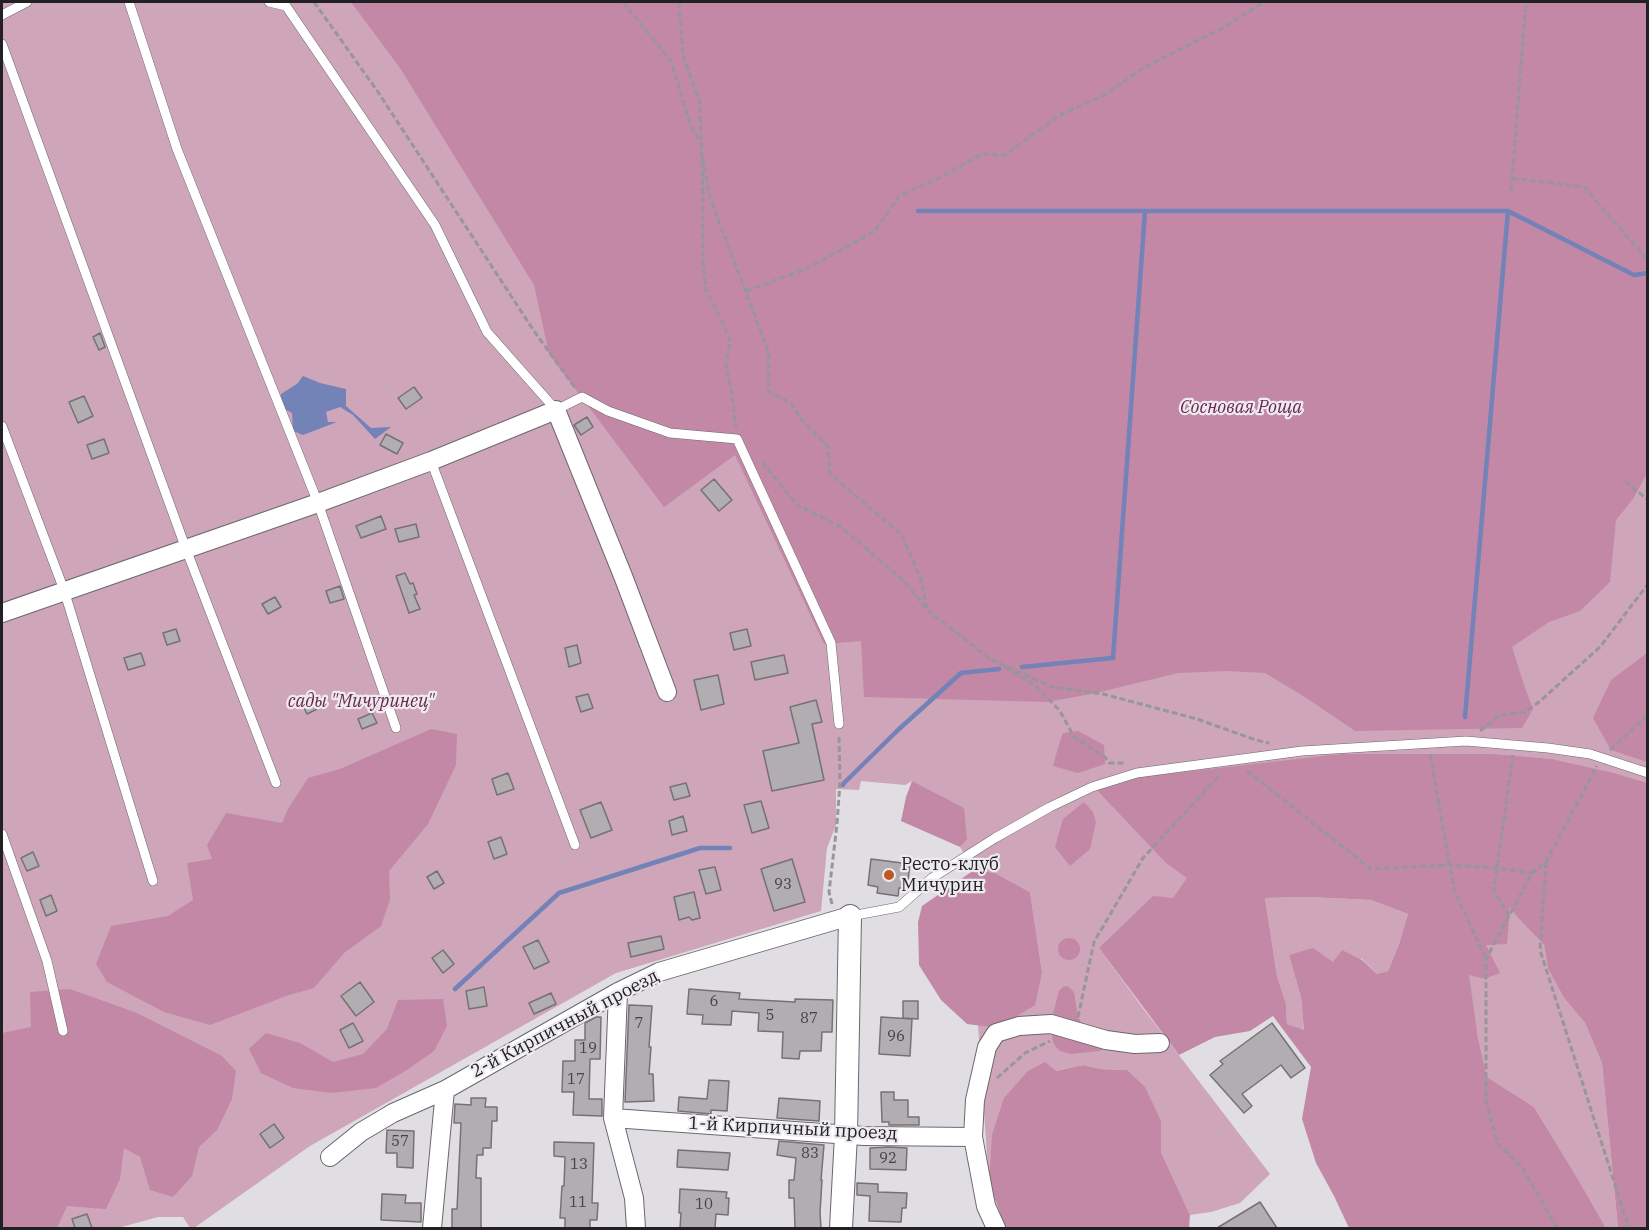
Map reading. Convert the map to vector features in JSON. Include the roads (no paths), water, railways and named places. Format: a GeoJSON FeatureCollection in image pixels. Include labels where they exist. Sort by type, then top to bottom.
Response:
{"type":"FeatureCollection","features":[{"type":"Feature","properties":{"kind":"street"},"geometry":{"type":"LineString","coordinates":[[2,613],[318,503],[431,461],[556,410],[619,565],[667,692]]}},
{"type":"Feature","properties":{"kind":"street"},"geometry":{"type":"LineString","coordinates":[[841,1228],[846,1135],[842,914]]}},
{"type":"Feature","properties":{"kind":"street","name":"2-й Кирпичный проезд"},"geometry":{"type":"LineString","coordinates":[[330,1157],[361,1132],[393,1113],[445,1090],[618,992],[658,972],[842,914]]}},
{"type":"Feature","properties":{"kind":"street"},"geometry":{"type":"LineString","coordinates":[[618,992],[613,1118],[634,1198],[636,1228]]}},
{"type":"Feature","properties":{"kind":"street"},"geometry":{"type":"LineString","coordinates":[[996,1228],[986,1206],[974,1137],[975,1100],[987,1047],[996,1033],[1019,1026],[1051,1024],[1116,1041],[1135,1044],[1160,1043]]}},
{"type":"Feature","properties":{"kind":"street"},"geometry":{"type":"LineString","coordinates":[[432,1228],[445,1090]]}},
{"type":"Feature","properties":{"kind":"street","name":"1-й Кирпичный проезд"},"geometry":{"type":"LineString","coordinates":[[613,1118],[846,1135],[974,1137]]}},
{"type":"Feature","properties":{"kind":"lane"},"geometry":{"type":"LineString","coordinates":[[2,15],[27,2]]}},
{"type":"Feature","properties":{"kind":"lane"},"geometry":{"type":"LineString","coordinates":[[129,2],[177,149],[318,503],[396,728]]}},
{"type":"Feature","properties":{"kind":"lane"},"geometry":{"type":"LineString","coordinates":[[269,2],[286,6],[435,225],[487,332],[556,410],[582,397],[608,411],[670,433],[737,439],[831,643],[839,724]]}},
{"type":"Feature","properties":{"kind":"lane"},"geometry":{"type":"LineString","coordinates":[[2,44],[186,549],[276,783]]}},
{"type":"Feature","properties":{"kind":"lane"},"geometry":{"type":"LineString","coordinates":[[2,426],[64,590],[153,881]]}},
{"type":"Feature","properties":{"kind":"lane"},"geometry":{"type":"LineString","coordinates":[[431,461],[575,845]]}},
{"type":"Feature","properties":{"kind":"lane"},"geometry":{"type":"LineString","coordinates":[[842,914],[899,907],[932,878],[1050,807],[1092,788],[1137,773],[1302,751],[1466,741],[1548,748],[1602,757],[1647,773]]}},
{"type":"Feature","properties":{"kind":"lane"},"geometry":{"type":"LineString","coordinates":[[2,834],[46,961],[63,1031]]}},
{"type":"Feature","properties":{"kind":"water"},"geometry":{"type":"Polygon","coordinates":[[[303,376],[346,389],[346,406],[371,428],[391,427],[375,439],[353,415],[340,407],[326,412],[328,422],[337,422],[303,435],[293,431],[292,413],[281,407],[281,394],[297,384],[303,376]]]}},
{"type":"Feature","properties":{"kind":"waterway"},"geometry":{"type":"LineString","coordinates":[[918,211],[1508,211],[1634,275],[1648,273]]}},
{"type":"Feature","properties":{"kind":"waterway"},"geometry":{"type":"LineString","coordinates":[[1022,667],[1113,658],[1145,211]]}},
{"type":"Feature","properties":{"kind":"waterway"},"geometry":{"type":"LineString","coordinates":[[1465,717],[1508,211]]}},
{"type":"Feature","properties":{"kind":"waterway"},"geometry":{"type":"LineString","coordinates":[[843,785],[898,730],[961,673],[999,669]]}},
{"type":"Feature","properties":{"kind":"waterway"},"geometry":{"type":"LineString","coordinates":[[455,989],[559,893],[700,848],[730,848]]}},
{"type":"Feature","properties":{"kind":"place","name":"Ресто-клуб Мичурин"},"geometry":{"type":"Point","coordinates":[889,875]}},
{"type":"Feature","properties":{"kind":"park label","name":"Сосновая Роща"},"geometry":{"type":"Point","coordinates":[1241,408]}},
{"type":"Feature","properties":{"kind":"park label","name":"сады \"Мичуринец\""},"geometry":{"type":"Point","coordinates":[361,702]}}]}
